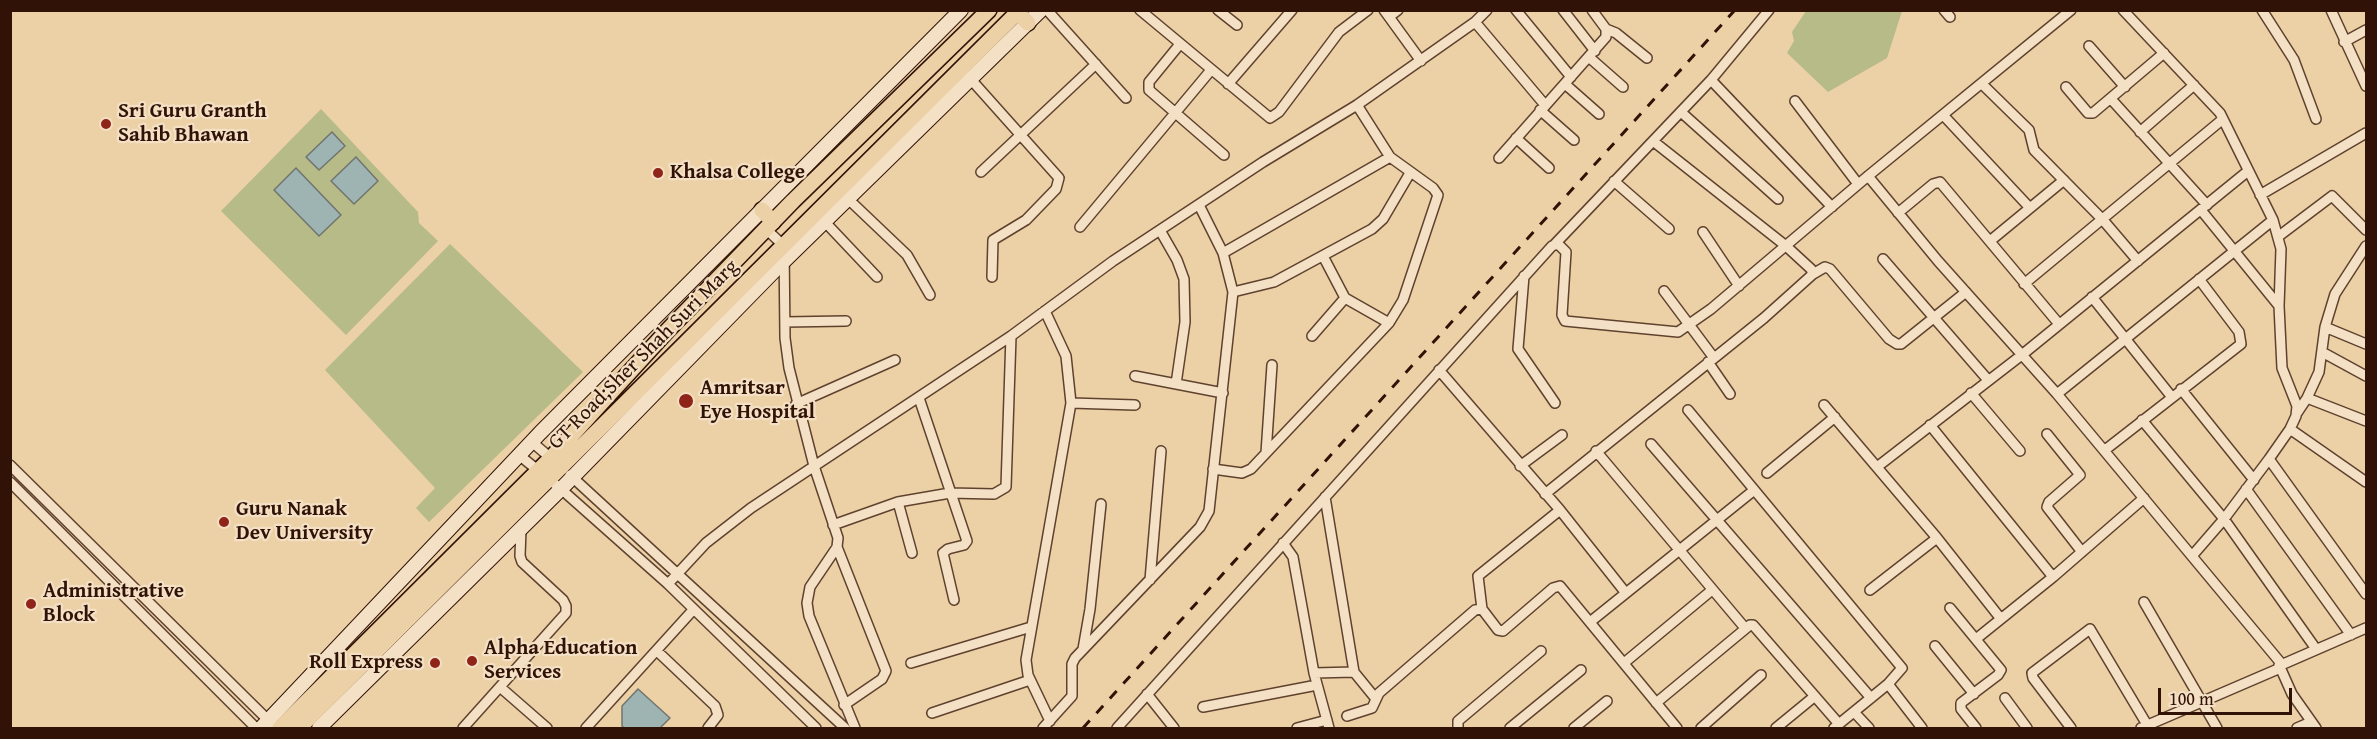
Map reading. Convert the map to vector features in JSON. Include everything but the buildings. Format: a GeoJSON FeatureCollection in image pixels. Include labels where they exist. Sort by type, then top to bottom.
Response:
{"type":"FeatureCollection","features":[{"type":"Feature","properties":{"kind":"main road"},"geometry":{"type":"LineString","coordinates":[[271,726],[519,455],[961,10]]}},
{"type":"Feature","properties":{"kind":"main road","name":"GT Road;Sher Shah Suri Marg"},"geometry":{"type":"LineString","coordinates":[[561,467],[668,330],[769,225],[989,10]]}},
{"type":"Feature","properties":{"kind":"main road"},"geometry":{"type":"LineString","coordinates":[[1022,15],[1041,10]]}},
{"type":"Feature","properties":{"kind":"main road","name":"GT Road;Sher Shah Suri Marg"},"geometry":{"type":"LineString","coordinates":[[271,726],[543,475],[561,467],[844,195],[966,75],[1022,15]]}},
{"type":"Feature","properties":{"kind":"main road"},"geometry":{"type":"LineString","coordinates":[[784,253],[825,222],[844,195]]}},
{"type":"Feature","properties":{"kind":"main road"},"geometry":{"type":"LineString","coordinates":[[762,210],[769,225]]}},
{"type":"Feature","properties":{"kind":"main road"},"geometry":{"type":"LineString","coordinates":[[320,729],[561,489],[561,467]]}},
{"type":"Feature","properties":{"kind":"main road","name":"GT Road;Sher Shah Suri Marg"},"geometry":{"type":"LineString","coordinates":[[299,729],[543,475]]}},
{"type":"Feature","properties":{"kind":"street"},"geometry":{"type":"LineString","coordinates":[[1047,10],[1126,98]]}},
{"type":"Feature","properties":{"kind":"street"},"geometry":{"type":"LineString","coordinates":[[1140,10],[1265,117],[1275,117],[1339,32],[1368,10]]}},
{"type":"Feature","properties":{"kind":"street"},"geometry":{"type":"LineString","coordinates":[[1218,10],[1237,25]]}},
{"type":"Feature","properties":{"kind":"street"},"geometry":{"type":"LineString","coordinates":[[1228,84],[1292,10]]}},
{"type":"Feature","properties":{"kind":"street"},"geometry":{"type":"LineString","coordinates":[[1398,10],[1386,14],[1421,61]]}},
{"type":"Feature","properties":{"kind":"street"},"geometry":{"type":"LineString","coordinates":[[668,584],[706,543],[751,507],[1011,336],[1113,261],[1161,232],[1263,162],[1357,105],[1475,22],[1487,10]]}},
{"type":"Feature","properties":{"kind":"street"},"geometry":{"type":"LineString","coordinates":[[1516,10],[1568,80],[1599,114]]}},
{"type":"Feature","properties":{"kind":"street"},"geometry":{"type":"LineString","coordinates":[[1563,10],[1593,55],[1623,87]]}},
{"type":"Feature","properties":{"kind":"street"},"geometry":{"type":"LineString","coordinates":[[1592,10],[1606,29],[1616,33],[1647,58]]}},
{"type":"Feature","properties":{"kind":"street"},"geometry":{"type":"LineString","coordinates":[[1117,729],[1524,276],[1711,80],[1769,10]]}},
{"type":"Feature","properties":{"kind":"street"},"geometry":{"type":"LineString","coordinates":[[1554,245],[1560,246],[1566,252],[1562,315],[1565,321],[1674,332],[1689,325],[1739,286],[1858,184],[2071,10]]}},
{"type":"Feature","properties":{"kind":"street"},"geometry":{"type":"LineString","coordinates":[[2123,10],[2223,119],[2273,220],[2279,236],[2282,262],[2279,306],[2282,369],[2297,406],[2297,413]]}},
{"type":"Feature","properties":{"kind":"street"},"geometry":{"type":"LineString","coordinates":[[2262,10],[2294,60],[2316,119]]}},
{"type":"Feature","properties":{"kind":"street"},"geometry":{"type":"LineString","coordinates":[[2331,10],[2344,42],[2367,86]]}},
{"type":"Feature","properties":{"kind":"street"},"geometry":{"type":"LineString","coordinates":[[1475,22],[1542,108],[1574,141]]}},
{"type":"Feature","properties":{"kind":"street"},"geometry":{"type":"LineString","coordinates":[[1499,158],[1542,108],[1593,55],[1606,37],[1606,29]]}},
{"type":"Feature","properties":{"kind":"street"},"geometry":{"type":"LineString","coordinates":[[2344,42],[2367,30]]}},
{"type":"Feature","properties":{"kind":"street"},"geometry":{"type":"LineString","coordinates":[[1180,44],[1148,86],[1151,94],[1224,155]]}},
{"type":"Feature","properties":{"kind":"street"},"geometry":{"type":"LineString","coordinates":[[2089,46],[2125,87]]}},
{"type":"Feature","properties":{"kind":"street"},"geometry":{"type":"LineString","coordinates":[[2066,87],[2091,114],[2164,53]]}},
{"type":"Feature","properties":{"kind":"street"},"geometry":{"type":"LineString","coordinates":[[981,172],[1096,64]]}},
{"type":"Feature","properties":{"kind":"street"},"geometry":{"type":"LineString","coordinates":[[1080,227],[1211,70]]}},
{"type":"Feature","properties":{"kind":"street"},"geometry":{"type":"LineString","coordinates":[[966,75],[1057,173],[1059,182],[1056,189],[1026,220],[993,240],[992,277]]}},
{"type":"Feature","properties":{"kind":"street"},"geometry":{"type":"LineString","coordinates":[[1711,80],[1832,207]]}},
{"type":"Feature","properties":{"kind":"street"},"geometry":{"type":"LineString","coordinates":[[1982,84],[2029,130],[2034,150],[2103,220],[2138,261]]}},
{"type":"Feature","properties":{"kind":"street"},"geometry":{"type":"LineString","coordinates":[[2140,132],[2194,85]]}},
{"type":"Feature","properties":{"kind":"street"},"geometry":{"type":"LineString","coordinates":[[2111,99],[2204,207],[2235,251],[2279,306]]}},
{"type":"Feature","properties":{"kind":"street"},"geometry":{"type":"LineString","coordinates":[[1795,101],[1858,184]]}},
{"type":"Feature","properties":{"kind":"street"},"geometry":{"type":"LineString","coordinates":[[1213,469],[1248,471],[1389,323],[1403,300],[1438,195],[1433,188],[1390,157],[1357,105]]}},
{"type":"Feature","properties":{"kind":"street"},"geometry":{"type":"LineString","coordinates":[[1681,112],[1778,199]]}},
{"type":"Feature","properties":{"kind":"street"},"geometry":{"type":"LineString","coordinates":[[1944,116],[2030,208]]}},
{"type":"Feature","properties":{"kind":"street"},"geometry":{"type":"LineString","coordinates":[[2024,284],[2223,119]]}},
{"type":"Feature","properties":{"kind":"street"},"geometry":{"type":"LineString","coordinates":[[2260,195],[2367,133]]}},
{"type":"Feature","properties":{"kind":"street"},"geometry":{"type":"LineString","coordinates":[[1516,138],[1549,168]]}},
{"type":"Feature","properties":{"kind":"street"},"geometry":{"type":"LineString","coordinates":[[1653,141],[1786,246],[1811,269],[1813,274]]}},
{"type":"Feature","properties":{"kind":"street"},"geometry":{"type":"LineString","coordinates":[[1223,253],[1390,157]]}},
{"type":"Feature","properties":{"kind":"street"},"geometry":{"type":"LineString","coordinates":[[1877,468],[2023,354],[2248,171]]}},
{"type":"Feature","properties":{"kind":"street"},"geometry":{"type":"LineString","coordinates":[[1233,292],[1274,282],[1379,225],[1410,173]]}},
{"type":"Feature","properties":{"kind":"street"},"geometry":{"type":"LineString","coordinates":[[1868,176],[2105,450],[2280,666],[2292,694],[2314,725],[2298,729]]}},
{"type":"Feature","properties":{"kind":"street"},"geometry":{"type":"LineString","coordinates":[[1990,241],[2064,180]]}},
{"type":"Feature","properties":{"kind":"street"},"geometry":{"type":"LineString","coordinates":[[1614,182],[1669,229]]}},
{"type":"Feature","properties":{"kind":"street"},"geometry":{"type":"LineString","coordinates":[[1898,213],[1933,184],[1940,182],[2059,324]]}},
{"type":"Feature","properties":{"kind":"street"},"geometry":{"type":"LineString","coordinates":[[844,195],[907,255],[930,295]]}},
{"type":"Feature","properties":{"kind":"street"},"geometry":{"type":"LineString","coordinates":[[2279,236],[2332,196],[2367,230]]}},
{"type":"Feature","properties":{"kind":"street"},"geometry":{"type":"LineString","coordinates":[[1043,729],[1072,696],[1072,664],[1083,649],[1150,580],[1206,517],[1223,393],[1233,292],[1223,253],[1199,205]]}},
{"type":"Feature","properties":{"kind":"street"},"geometry":{"type":"LineString","coordinates":[[2057,394],[2273,220]]}},
{"type":"Feature","properties":{"kind":"street"},"geometry":{"type":"LineString","coordinates":[[825,222],[877,277]]}},
{"type":"Feature","properties":{"kind":"street"},"geometry":{"type":"LineString","coordinates":[[769,225],[784,253],[785,347],[796,404],[838,538],[837,547],[886,671],[882,679],[844,705]]}},
{"type":"Feature","properties":{"kind":"street"},"geometry":{"type":"LineString","coordinates":[[1161,232],[1177,260],[1184,279],[1185,322],[1176,384]]}},
{"type":"Feature","properties":{"kind":"street"},"geometry":{"type":"LineString","coordinates":[[1703,232],[1739,286]]}},
{"type":"Feature","properties":{"kind":"street"},"geometry":{"type":"LineString","coordinates":[[2192,556],[2224,519],[2290,429],[2319,372],[2325,327],[2335,294],[2367,246]]}},
{"type":"Feature","properties":{"kind":"street"},"geometry":{"type":"LineString","coordinates":[[1323,256],[1346,298],[1389,323]]}},
{"type":"Feature","properties":{"kind":"street"},"geometry":{"type":"LineString","coordinates":[[1883,259],[1988,380]]}},
{"type":"Feature","properties":{"kind":"street"},"geometry":{"type":"LineString","coordinates":[[1545,494],[1813,274],[1825,267],[1830,268],[1893,343],[1901,344],[1966,292]]}},
{"type":"Feature","properties":{"kind":"street"},"geometry":{"type":"LineString","coordinates":[[1524,276],[1518,349],[1555,403]]}},
{"type":"Feature","properties":{"kind":"street"},"geometry":{"type":"LineString","coordinates":[[2105,450],[2181,388],[2236,349],[2241,340],[2239,332],[2199,279]]}},
{"type":"Feature","properties":{"kind":"street"},"geometry":{"type":"LineString","coordinates":[[1664,291],[1689,325],[1730,394]]}},
{"type":"Feature","properties":{"kind":"street"},"geometry":{"type":"LineString","coordinates":[[2092,297],[2171,396]]}},
{"type":"Feature","properties":{"kind":"street"},"geometry":{"type":"LineString","coordinates":[[1312,336],[1346,298]]}},
{"type":"Feature","properties":{"kind":"street"},"geometry":{"type":"LineString","coordinates":[[1045,311],[1066,356],[1071,403],[1026,660],[1030,680],[1050,721]]}},
{"type":"Feature","properties":{"kind":"street"},"geometry":{"type":"LineString","coordinates":[[785,322],[846,321]]}},
{"type":"Feature","properties":{"kind":"street"},"geometry":{"type":"LineString","coordinates":[[2325,327],[2367,344]]}},
{"type":"Feature","properties":{"kind":"street"},"geometry":{"type":"LineString","coordinates":[[833,525],[898,502],[950,493],[994,494],[1006,487],[1011,336]]}},
{"type":"Feature","properties":{"kind":"street"},"geometry":{"type":"LineString","coordinates":[[2322,352],[2367,376]]}},
{"type":"Feature","properties":{"kind":"street"},"geometry":{"type":"LineString","coordinates":[[796,404],[895,360]]}},
{"type":"Feature","properties":{"kind":"street"},"geometry":{"type":"LineString","coordinates":[[1266,453],[1272,366]]}},
{"type":"Feature","properties":{"kind":"street"},"geometry":{"type":"LineString","coordinates":[[1439,370],[1560,510],[1625,592]]}},
{"type":"Feature","properties":{"kind":"street"},"geometry":{"type":"LineString","coordinates":[[1135,376],[1223,393]]}},
{"type":"Feature","properties":{"kind":"street"},"geometry":{"type":"LineString","coordinates":[[2181,388],[2254,480]]}},
{"type":"Feature","properties":{"kind":"street"},"geometry":{"type":"LineString","coordinates":[[1971,393],[2020,451]]}},
{"type":"Feature","properties":{"kind":"street"},"geometry":{"type":"LineString","coordinates":[[919,398],[967,541],[964,545],[948,549],[943,553],[954,600]]}},
{"type":"Feature","properties":{"kind":"street"},"geometry":{"type":"LineString","coordinates":[[2307,398],[2367,421]]}},
{"type":"Feature","properties":{"kind":"street"},"geometry":{"type":"LineString","coordinates":[[1071,403],[1136,405]]}},
{"type":"Feature","properties":{"kind":"street"},"geometry":{"type":"LineString","coordinates":[[1824,405],[1937,538],[2001,619]]}},
{"type":"Feature","properties":{"kind":"street"},"geometry":{"type":"LineString","coordinates":[[1656,703],[1745,628],[1754,625],[1815,696],[1837,726],[1902,671],[1900,665],[1688,410]]}},
{"type":"Feature","properties":{"kind":"street"},"geometry":{"type":"LineString","coordinates":[[1767,473],[1835,417]]}},
{"type":"Feature","properties":{"kind":"street"},"geometry":{"type":"LineString","coordinates":[[2142,420],[2224,519],[2316,649]]}},
{"type":"Feature","properties":{"kind":"street"},"geometry":{"type":"LineString","coordinates":[[1930,425],[2053,577]]}},
{"type":"Feature","properties":{"kind":"street"},"geometry":{"type":"LineString","coordinates":[[2290,429],[2367,482]]}},
{"type":"Feature","properties":{"kind":"street"},"geometry":{"type":"LineString","coordinates":[[2047,434],[2080,475],[2049,502],[2047,507],[2082,552]]}},
{"type":"Feature","properties":{"kind":"street"},"geometry":{"type":"LineString","coordinates":[[1520,466],[1562,435]]}},
{"type":"Feature","properties":{"kind":"street"},"geometry":{"type":"LineString","coordinates":[[532,442],[845,729]]}},
{"type":"Feature","properties":{"kind":"street"},"geometry":{"type":"LineString","coordinates":[[1651,444],[1871,698]]}},
{"type":"Feature","properties":{"kind":"street"},"geometry":{"type":"LineString","coordinates":[[1150,580],[1161,451]]}},
{"type":"Feature","properties":{"kind":"street"},"geometry":{"type":"LineString","coordinates":[[1596,451],[1745,628]]}},
{"type":"Feature","properties":{"kind":"street"},"geometry":{"type":"LineString","coordinates":[[519,455],[668,584],[816,729]]}},
{"type":"Feature","properties":{"kind":"street"},"geometry":{"type":"LineString","coordinates":[[2270,459],[2367,594]]}},
{"type":"Feature","properties":{"kind":"street"},"geometry":{"type":"LineString","coordinates":[[10,465],[271,726]]}},
{"type":"Feature","properties":{"kind":"street"},"geometry":{"type":"LineString","coordinates":[[10,482],[256,729]]}},
{"type":"Feature","properties":{"kind":"street"},"geometry":{"type":"LineString","coordinates":[[2246,489],[2351,635]]}},
{"type":"Feature","properties":{"kind":"street"},"geometry":{"type":"LineString","coordinates":[[1590,622],[1677,550],[1754,491]]}},
{"type":"Feature","properties":{"kind":"street"},"geometry":{"type":"LineString","coordinates":[[1325,496],[1354,672],[1376,699]]}},
{"type":"Feature","properties":{"kind":"street"},"geometry":{"type":"LineString","coordinates":[[1976,639],[2053,577],[2144,498]]}},
{"type":"Feature","properties":{"kind":"street"},"geometry":{"type":"LineString","coordinates":[[898,502],[912,553]]}},
{"type":"Feature","properties":{"kind":"street"},"geometry":{"type":"LineString","coordinates":[[1083,649],[1090,609],[1101,504]]}},
{"type":"Feature","properties":{"kind":"street"},"geometry":{"type":"LineString","coordinates":[[1560,510],[1478,576],[1482,609],[1498,630],[1503,632],[1553,588],[1560,586],[1677,729]]}},
{"type":"Feature","properties":{"kind":"street"},"geometry":{"type":"LineString","coordinates":[[61,532],[70,523]]}},
{"type":"Feature","properties":{"kind":"street"},"geometry":{"type":"LineString","coordinates":[[463,729],[566,613],[563,600],[522,562],[520,556],[521,529]]}},
{"type":"Feature","properties":{"kind":"street"},"geometry":{"type":"LineString","coordinates":[[1870,590],[1937,538]]}},
{"type":"Feature","properties":{"kind":"street"},"geometry":{"type":"LineString","coordinates":[[1283,543],[1293,557],[1314,673],[1328,724],[1298,729]]}},
{"type":"Feature","properties":{"kind":"street"},"geometry":{"type":"LineString","coordinates":[[837,547],[815,578],[807,603],[811,626],[855,729]]}},
{"type":"Feature","properties":{"kind":"street"},"geometry":{"type":"LineString","coordinates":[[1624,663],[1712,590]]}},
{"type":"Feature","properties":{"kind":"street"},"geometry":{"type":"LineString","coordinates":[[2144,602],[2217,729]]}},
{"type":"Feature","properties":{"kind":"street"},"geometry":{"type":"LineString","coordinates":[[1950,608],[2001,670],[1960,706],[1976,729]]}},
{"type":"Feature","properties":{"kind":"street"},"geometry":{"type":"LineString","coordinates":[[1347,716],[1372,708],[1379,693],[1475,610],[1482,609]]}},
{"type":"Feature","properties":{"kind":"street"},"geometry":{"type":"LineString","coordinates":[[586,729],[693,610]]}},
{"type":"Feature","properties":{"kind":"street"},"geometry":{"type":"LineString","coordinates":[[911,663],[1031,627]]}},
{"type":"Feature","properties":{"kind":"street"},"geometry":{"type":"LineString","coordinates":[[2071,729],[2033,678],[2032,673],[2090,629],[2146,728],[2316,649],[2367,628]]}},
{"type":"Feature","properties":{"kind":"street"},"geometry":{"type":"LineString","coordinates":[[1935,646],[1974,694]]}},
{"type":"Feature","properties":{"kind":"street"},"geometry":{"type":"LineString","coordinates":[[657,651],[715,706],[718,715],[708,729]]}},
{"type":"Feature","properties":{"kind":"street"},"geometry":{"type":"LineString","coordinates":[[1458,729],[1458,721],[1541,651]]}},
{"type":"Feature","properties":{"kind":"street"},"geometry":{"type":"LineString","coordinates":[[1510,729],[1581,670]]}},
{"type":"Feature","properties":{"kind":"street"},"geometry":{"type":"LineString","coordinates":[[1314,673],[1354,672]]}},
{"type":"Feature","properties":{"kind":"street"},"geometry":{"type":"LineString","coordinates":[[1701,729],[1761,675]]}},
{"type":"Feature","properties":{"kind":"street"},"geometry":{"type":"LineString","coordinates":[[932,712],[1030,680]]}},
{"type":"Feature","properties":{"kind":"street"},"geometry":{"type":"LineString","coordinates":[[1888,684],[1922,729]]}},
{"type":"Feature","properties":{"kind":"street"},"geometry":{"type":"LineString","coordinates":[[1203,707],[1317,685]]}},
{"type":"Feature","properties":{"kind":"street"},"geometry":{"type":"LineString","coordinates":[[500,687],[547,729]]}},
{"type":"Feature","properties":{"kind":"street"},"geometry":{"type":"LineString","coordinates":[[1147,694],[1174,729]]}},
{"type":"Feature","properties":{"kind":"street"},"geometry":{"type":"LineString","coordinates":[[1776,729],[1815,696]]}},
{"type":"Feature","properties":{"kind":"street"},"geometry":{"type":"LineString","coordinates":[[2005,698],[2027,729]]}},
{"type":"Feature","properties":{"kind":"street"},"geometry":{"type":"LineString","coordinates":[[1574,729],[1607,701]]}},
{"type":"Feature","properties":{"kind":"street"},"geometry":{"type":"LineString","coordinates":[[1854,712],[1869,729]]}},
{"type":"Feature","properties":{"kind":"green space"},"geometry":{"type":"Polygon","coordinates":[[[1806,11],[1902,11],[1887,58],[1828,92],[1787,53],[1794,41],[1792,32],[1806,11]]]}},
{"type":"Feature","properties":{"kind":"green space"},"geometry":{"type":"Polygon","coordinates":[[[321,109],[418,212],[419,223],[438,241],[346,335],[221,211],[321,109]]]}},
{"type":"Feature","properties":{"kind":"green space"},"geometry":{"type":"Polygon","coordinates":[[[450,244],[583,372],[429,522],[416,508],[435,488],[325,370],[450,244]]]}},
{"type":"Feature","properties":{"kind":"water"},"geometry":{"type":"Polygon","coordinates":[[[332,132],[345,146],[319,170],[306,157],[332,132]]]}},
{"type":"Feature","properties":{"kind":"water"},"geometry":{"type":"Polygon","coordinates":[[[356,157],[378,181],[354,204],[331,181],[356,157]]]}},
{"type":"Feature","properties":{"kind":"water"},"geometry":{"type":"Polygon","coordinates":[[[296,168],[341,215],[319,236],[274,190],[296,168]]]}},
{"type":"Feature","properties":{"kind":"water"},"geometry":{"type":"Polygon","coordinates":[[[638,689],[670,718],[660,728],[624,728],[622,726],[622,706],[638,689]]]}},
{"type":"Feature","properties":{"kind":"railway"},"geometry":{"type":"LineString","coordinates":[[1083,728],[1735,10]]}},
{"type":"Feature","properties":{"kind":"place","name":"Sri Guru Granth Sahib Bhawan"},"geometry":{"type":"Point","coordinates":[106,124]}},
{"type":"Feature","properties":{"kind":"place","name":"Khalsa College"},"geometry":{"type":"Point","coordinates":[658,173]}},
{"type":"Feature","properties":{"kind":"place","name":"Amritsar Eye Hospital"},"geometry":{"type":"Point","coordinates":[686,401]}},
{"type":"Feature","properties":{"kind":"place","name":"Guru Nanak Dev University"},"geometry":{"type":"Point","coordinates":[224,522]}},
{"type":"Feature","properties":{"kind":"place","name":"Administrative Block"},"geometry":{"type":"Point","coordinates":[31,604]}},
{"type":"Feature","properties":{"kind":"place","name":"Alpha Education Services"},"geometry":{"type":"Point","coordinates":[472,661]}},
{"type":"Feature","properties":{"kind":"place","name":"Roll Express"},"geometry":{"type":"Point","coordinates":[435,663]}}]}
